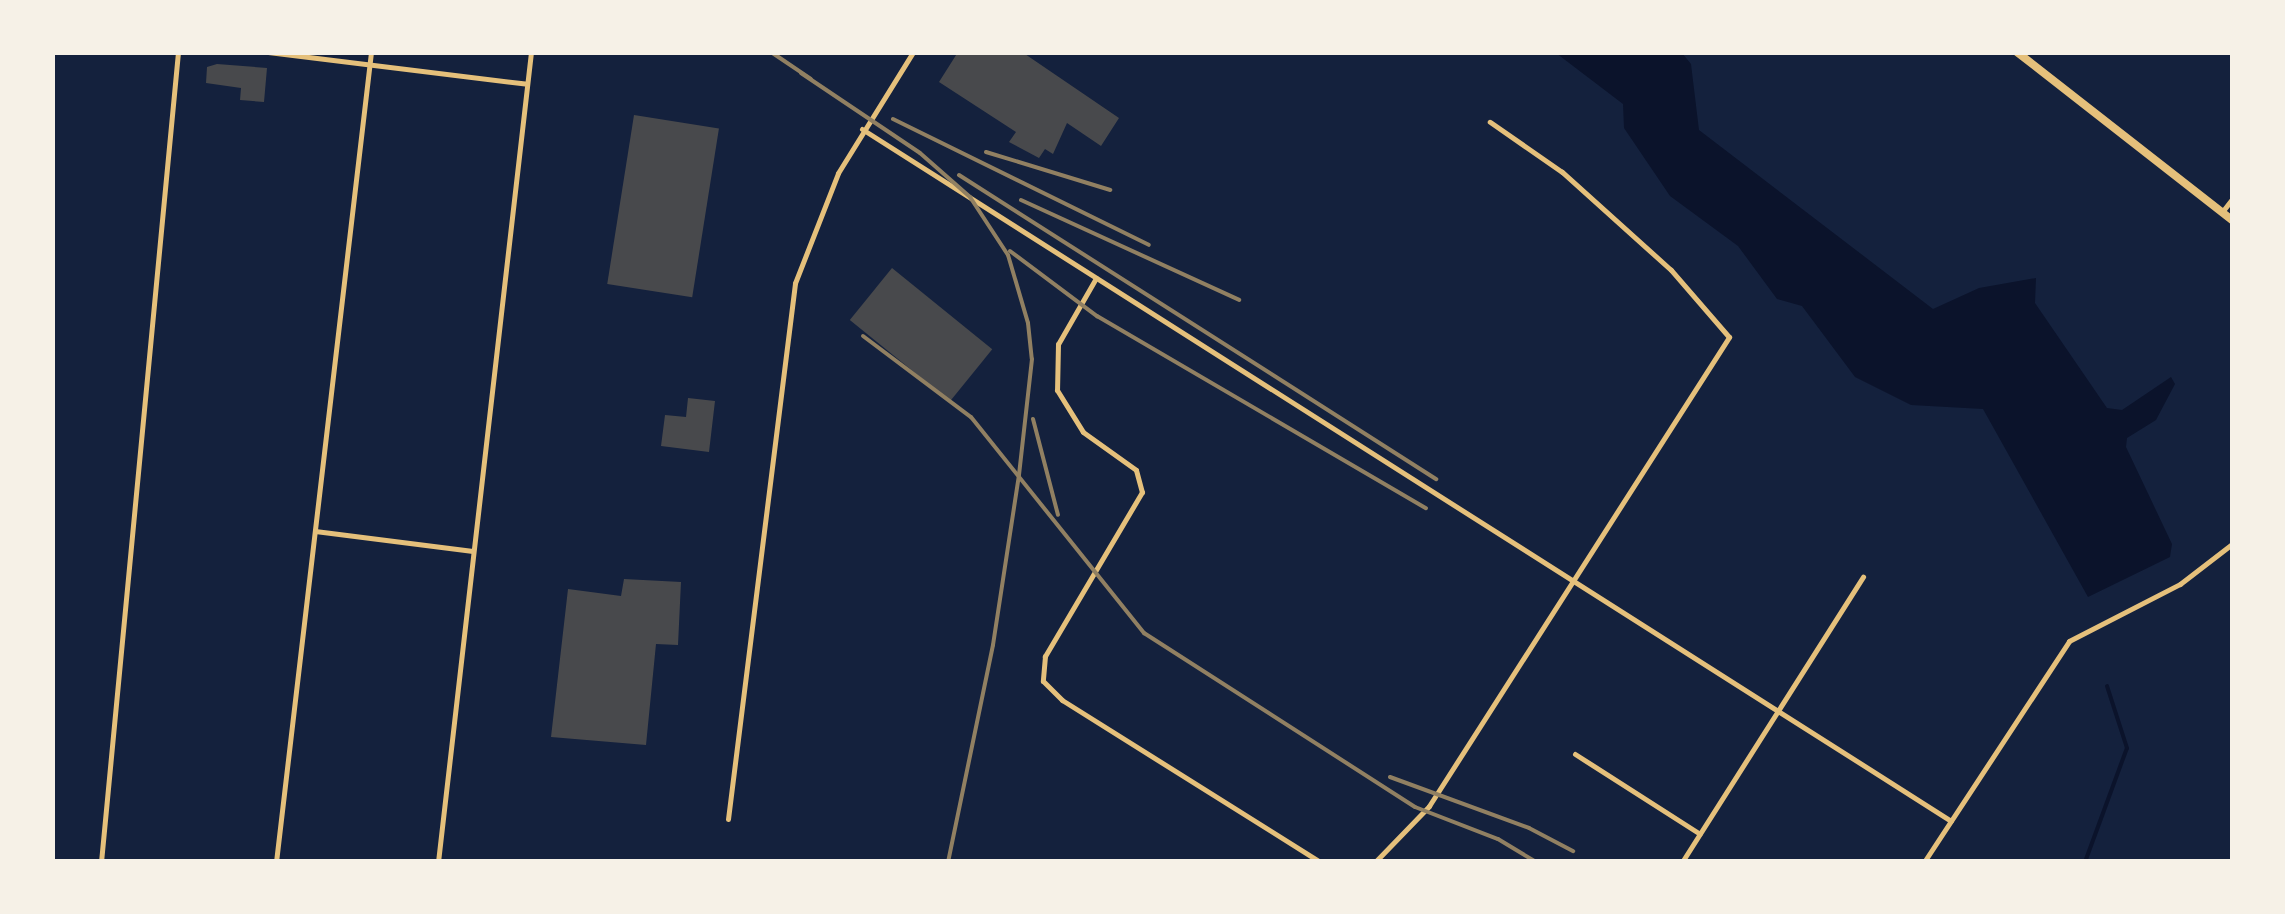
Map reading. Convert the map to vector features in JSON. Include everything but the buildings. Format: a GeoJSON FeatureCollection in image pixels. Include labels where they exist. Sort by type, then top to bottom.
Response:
{"type":"FeatureCollection","features":[{"type":"Feature","properties":{"kind":"main road"},"geometry":{"type":"LineString","coordinates":[[2017,52],[2232,220]]}},
{"type":"Feature","properties":{"kind":"street"},"geometry":{"type":"LineString","coordinates":[[100,862],[178,52]]}},
{"type":"Feature","properties":{"kind":"street"},"geometry":{"type":"LineString","coordinates":[[268,52],[528,84]]}},
{"type":"Feature","properties":{"kind":"street"},"geometry":{"type":"LineString","coordinates":[[276,862],[370,52]]}},
{"type":"Feature","properties":{"kind":"street"},"geometry":{"type":"LineString","coordinates":[[438,862],[531,52]]}},
{"type":"Feature","properties":{"kind":"street"},"geometry":{"type":"LineString","coordinates":[[728,819],[789,312],[818,214],[862,129],[913,52]]}},
{"type":"Feature","properties":{"kind":"street"},"geometry":{"type":"LineString","coordinates":[[1375,862],[1429,806],[1568,580],[1729,337],[1671,270],[1562,172],[1490,122]]}},
{"type":"Feature","properties":{"kind":"street"},"geometry":{"type":"LineString","coordinates":[[862,129],[1777,716],[1951,821]]}},
{"type":"Feature","properties":{"kind":"street"},"geometry":{"type":"LineString","coordinates":[[2222,212],[2232,199]]}},
{"type":"Feature","properties":{"kind":"street"},"geometry":{"type":"LineString","coordinates":[[1096,278],[1058,344],[1057,390],[1083,432],[1136,470],[1142,492],[1045,656],[1044,681],[1062,700],[1320,862]]}},
{"type":"Feature","properties":{"kind":"street"},"geometry":{"type":"LineString","coordinates":[[315,530],[473,550]]}},
{"type":"Feature","properties":{"kind":"street"},"geometry":{"type":"LineString","coordinates":[[1924,862],[2069,640],[2180,584],[2232,544]]}},
{"type":"Feature","properties":{"kind":"street"},"geometry":{"type":"LineString","coordinates":[[1682,862],[1862,577]]}},
{"type":"Feature","properties":{"kind":"street"},"geometry":{"type":"LineString","coordinates":[[1574,754],[1700,834]]}},
{"type":"Feature","properties":{"kind":"water"},"geometry":{"type":"Polygon","coordinates":[[[1556,53],[1682,53],[1691,64],[1699,130],[1933,309],[1979,288],[2036,278],[2035,303],[2107,408],[2122,410],[2171,377],[2175,384],[2156,420],[2127,438],[2126,447],[2172,544],[2170,557],[2088,597],[1983,409],[1911,405],[1855,377],[1802,306],[1777,299],[1738,246],[1670,196],[1624,128],[1623,104],[1556,53]]]}},
{"type":"Feature","properties":{"kind":"waterway"},"geometry":{"type":"LineString","coordinates":[[2085,862],[2127,748],[2107,686]]}},
{"type":"Feature","properties":{"kind":"railway"},"geometry":{"type":"LineString","coordinates":[[771,52],[811,79]]}},
{"type":"Feature","properties":{"kind":"railway"},"geometry":{"type":"LineString","coordinates":[[801,73],[920,153],[970,197],[1008,255],[1028,323],[1032,359],[1019,475],[993,645],[948,862]]}},
{"type":"Feature","properties":{"kind":"railway"},"geometry":{"type":"LineString","coordinates":[[893,119],[1149,245]]}},
{"type":"Feature","properties":{"kind":"railway"},"geometry":{"type":"LineString","coordinates":[[986,152],[1110,190]]}},
{"type":"Feature","properties":{"kind":"railway"},"geometry":{"type":"LineString","coordinates":[[959,175],[1436,479]]}},
{"type":"Feature","properties":{"kind":"railway"},"geometry":{"type":"LineString","coordinates":[[1021,200],[1239,300]]}},
{"type":"Feature","properties":{"kind":"railway"},"geometry":{"type":"LineString","coordinates":[[1010,251],[1097,316],[1426,508]]}},
{"type":"Feature","properties":{"kind":"railway"},"geometry":{"type":"LineString","coordinates":[[863,336],[971,417],[1144,633],[1415,807],[1498,839],[1536,862]]}},
{"type":"Feature","properties":{"kind":"railway"},"geometry":{"type":"LineString","coordinates":[[1033,419],[1058,515]]}},
{"type":"Feature","properties":{"kind":"railway"},"geometry":{"type":"LineString","coordinates":[[1390,777],[1529,828],[1573,851]]}}]}
